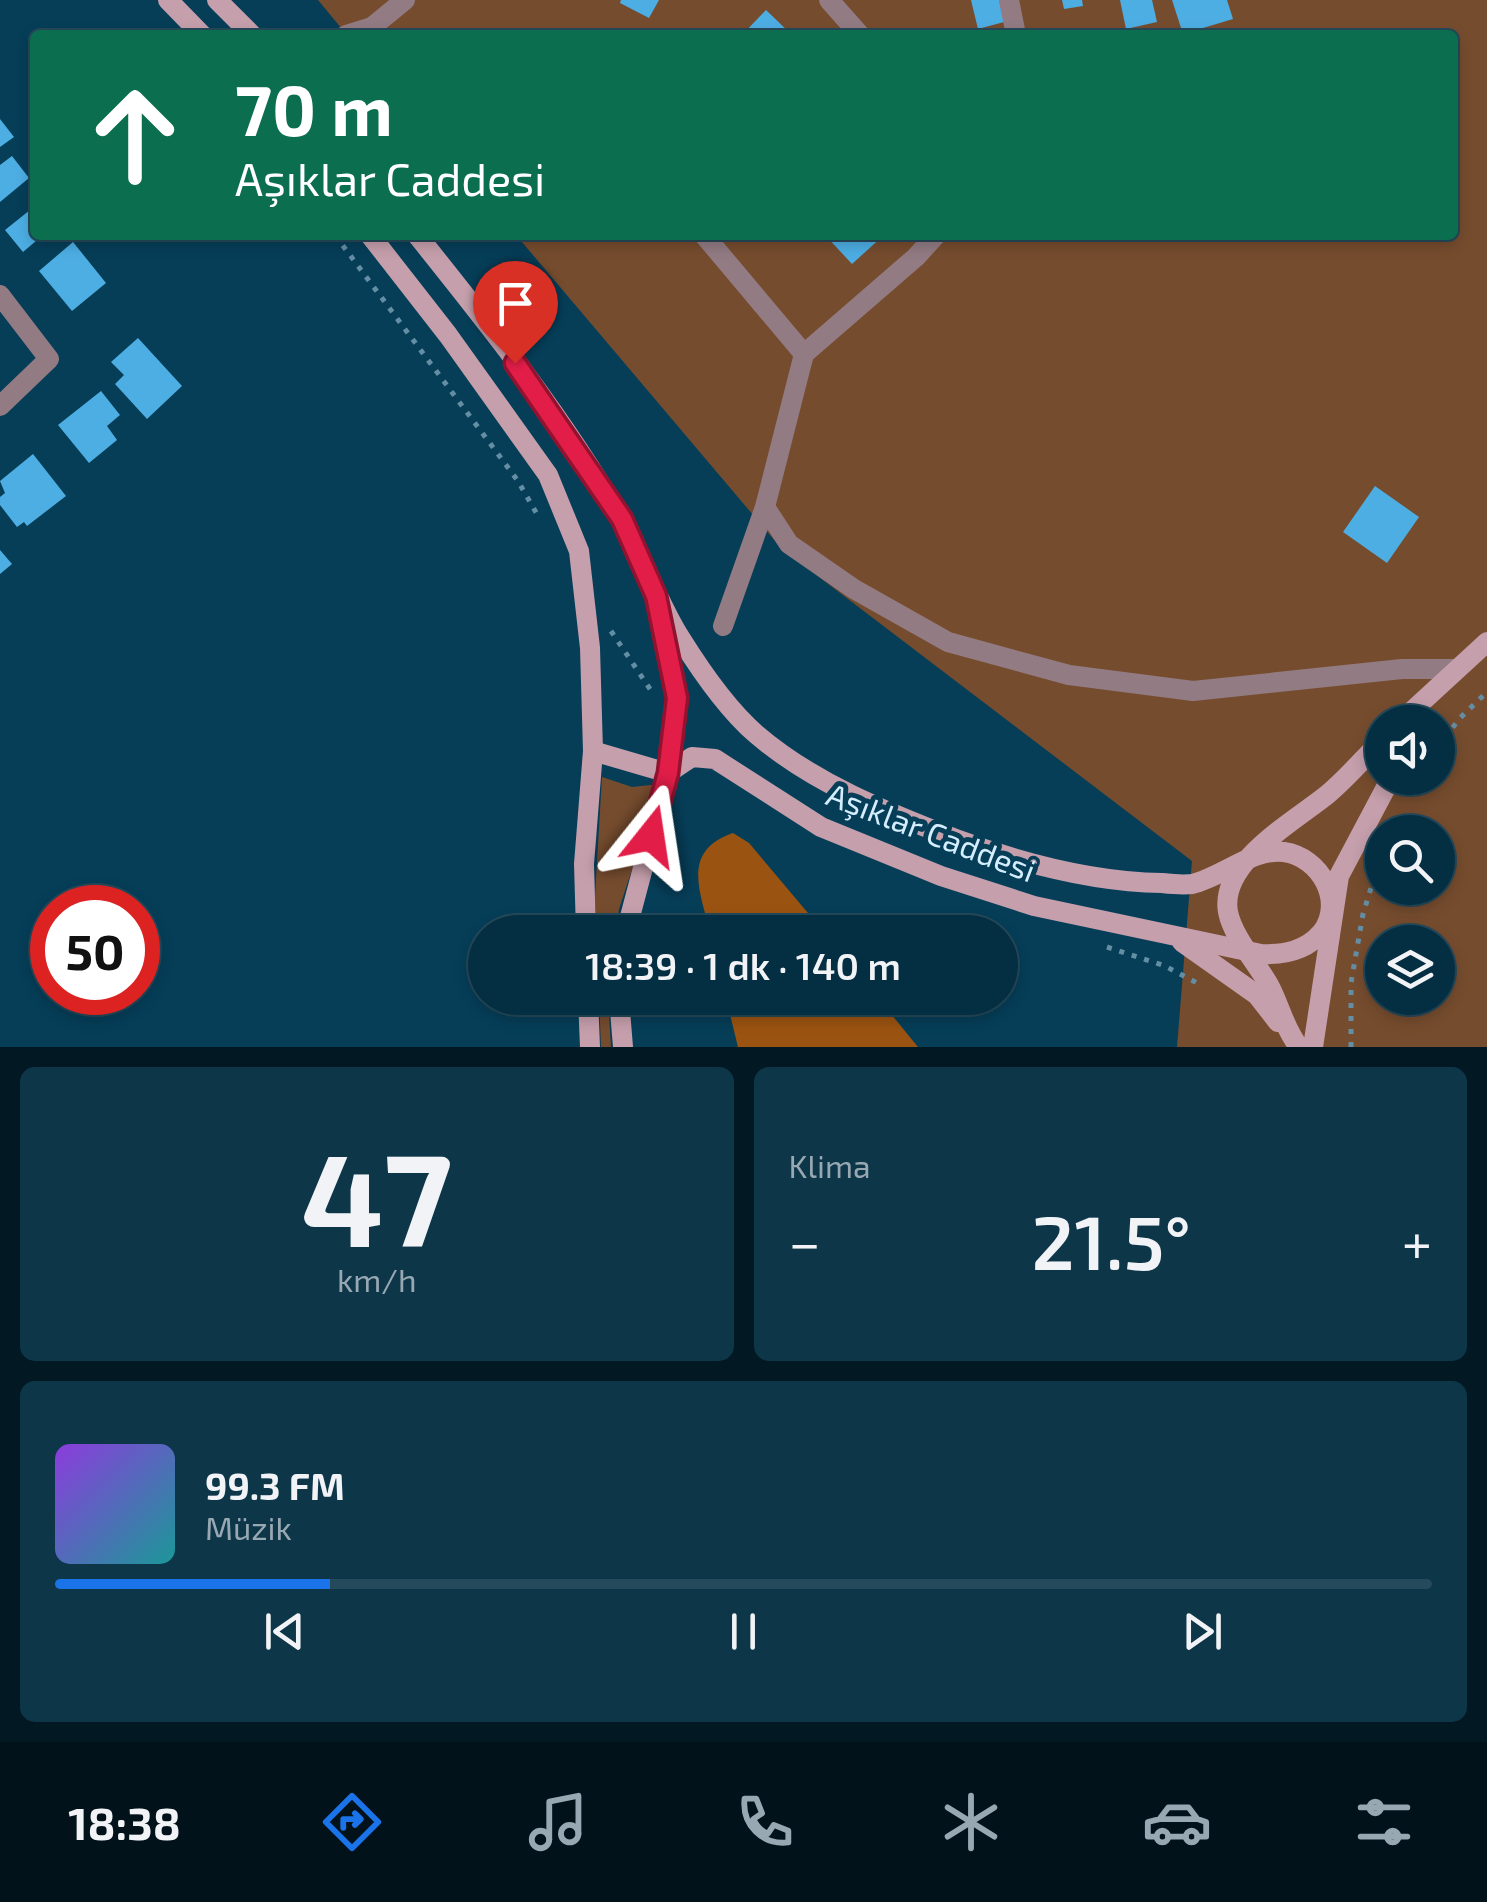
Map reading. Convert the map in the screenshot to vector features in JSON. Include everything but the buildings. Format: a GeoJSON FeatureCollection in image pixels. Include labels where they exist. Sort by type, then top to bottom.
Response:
{"type":"FeatureCollection","features":[{"type":"Feature","properties":{"kind":"street"},"geometry":{"type":"LineString","coordinates":[[168,0],[197,30]]}},
{"type":"Feature","properties":{"kind":"street"},"geometry":{"type":"LineString","coordinates":[[217,0],[247,30]]}},
{"type":"Feature","properties":{"kind":"street"},"geometry":{"type":"LineString","coordinates":[[371,30],[405,0]]}},
{"type":"Feature","properties":{"kind":"street"},"geometry":{"type":"LineString","coordinates":[[829,0],[856,30]]}},
{"type":"Feature","properties":{"kind":"street"},"geometry":{"type":"LineString","coordinates":[[1010,0],[1015,30]]}},
{"type":"Feature","properties":{"kind":"street"},"geometry":{"type":"LineString","coordinates":[[374,240],[448,334],[548,474],[579,551],[590,648],[593,751],[584,864],[586,915]]}},
{"type":"Feature","properties":{"kind":"street","name":"Aşıklar Caddesi"},"geometry":{"type":"LineString","coordinates":[[421,240],[578,452],[622,519],[656,596],[682,641],[728,704],[754,732],[792,760],[863,801],[959,840],[1047,868],[1105,879],[1191,884],[1242,864]]}},
{"type":"Feature","properties":{"kind":"street"},"geometry":{"type":"LineString","coordinates":[[708,240],[804,354]]}},
{"type":"Feature","properties":{"kind":"street"},"geometry":{"type":"LineString","coordinates":[[723,626],[765,507],[804,354],[931,240]]}},
{"type":"Feature","properties":{"kind":"street"},"geometry":{"type":"LineString","coordinates":[[0,295],[49,359],[0,406]]}},
{"type":"Feature","properties":{"kind":"street"},"geometry":{"type":"LineString","coordinates":[[765,507],[789,544],[854,589],[948,642],[1069,675],[1194,691],[1402,670],[1449,676]]}},
{"type":"Feature","properties":{"kind":"street"},"geometry":{"type":"LineString","coordinates":[[630,915],[668,773],[677,698],[656,596]]}},
{"type":"Feature","properties":{"kind":"street"},"geometry":{"type":"LineString","coordinates":[[1418,705],[1487,642]]}},
{"type":"Feature","properties":{"kind":"street"},"geometry":{"type":"LineString","coordinates":[[1431,705],[1449,676]]}},
{"type":"Feature","properties":{"kind":"street"},"geometry":{"type":"LineString","coordinates":[[593,751],[668,773]]}},
{"type":"Feature","properties":{"kind":"street","name":"Aşıklar Caddesi"},"geometry":{"type":"LineString","coordinates":[[668,773],[692,757],[715,759],[821,827],[940,876],[1034,906],[1250,951]]}},
{"type":"Feature","properties":{"kind":"street"},"geometry":{"type":"LineString","coordinates":[[1294,1041],[1274,994],[1236,934],[1227,903],[1242,864],[1329,793],[1365,757]]}},
{"type":"Feature","properties":{"kind":"street"},"geometry":{"type":"LineString","coordinates":[[1313,1047],[1339,876],[1381,795]]}},
{"type":"Feature","properties":{"kind":"street"},"geometry":{"type":"LineString","coordinates":[[1242,864],[1267,853],[1302,857],[1322,874],[1331,915],[1318,936],[1301,948],[1274,954],[1250,951]]}},
{"type":"Feature","properties":{"kind":"street"},"geometry":{"type":"LineString","coordinates":[[1170,934],[1257,996],[1294,1041]]}},
{"type":"Feature","properties":{"kind":"street"},"geometry":{"type":"LineString","coordinates":[[589,1015],[590,1047]]}},
{"type":"Feature","properties":{"kind":"street"},"geometry":{"type":"LineString","coordinates":[[620,1015],[623,1047]]}},
{"type":"Feature","properties":{"kind":"path"},"geometry":{"type":"LineString","coordinates":[[339,240],[518,481],[544,524]]}},
{"type":"Feature","properties":{"kind":"path"},"geometry":{"type":"LineString","coordinates":[[604,622],[673,724]]}},
{"type":"Feature","properties":{"kind":"path"},"geometry":{"type":"LineString","coordinates":[[1455,724],[1487,692]]}},
{"type":"Feature","properties":{"kind":"path"},"geometry":{"type":"LineString","coordinates":[[1350,1047],[1351,984],[1367,905]]}},
{"type":"Feature","properties":{"kind":"path"},"geometry":{"type":"LineString","coordinates":[[1100,944],[1164,966],[1214,992]]}},
{"type":"Feature","properties":{"kind":"path"},"geometry":{"type":"LineString","coordinates":[[1322,984],[1351,984]]}},
{"type":"Feature","properties":{"kind":"shaded area"},"geometry":{"type":"Polygon","coordinates":[[[318,0],[1487,0],[1487,1047],[1177,1047],[1192,861],[781,548],[520,240],[1458,240],[1458,30],[343,30],[318,0]]]}},
{"type":"Feature","properties":{"kind":"shaded area"},"geometry":{"type":"Polygon","coordinates":[[[602,777],[632,787],[660,784],[618,915],[596,915],[602,777]]]}},
{"type":"Feature","properties":{"kind":"shaded area"},"geometry":{"type":"Polygon","coordinates":[[[733,833],[749,843],[810,915],[706,915],[698,874],[706,850],[733,833]]]}},
{"type":"Feature","properties":{"kind":"shaded area"},"geometry":{"type":"Polygon","coordinates":[[[600,1015],[609,1015],[611,1047],[601,1047],[600,1015]]]}},
{"type":"Feature","properties":{"kind":"shaded area"},"geometry":{"type":"Polygon","coordinates":[[[730,1015],[892,1015],[918,1047],[738,1047],[730,1015]]]}},
{"type":"Feature","properties":{"kind":"route"},"geometry":{"type":"LineString","coordinates":[[515,363],[622,519],[656,596],[677,698],[668,773],[651,836]]}}]}
